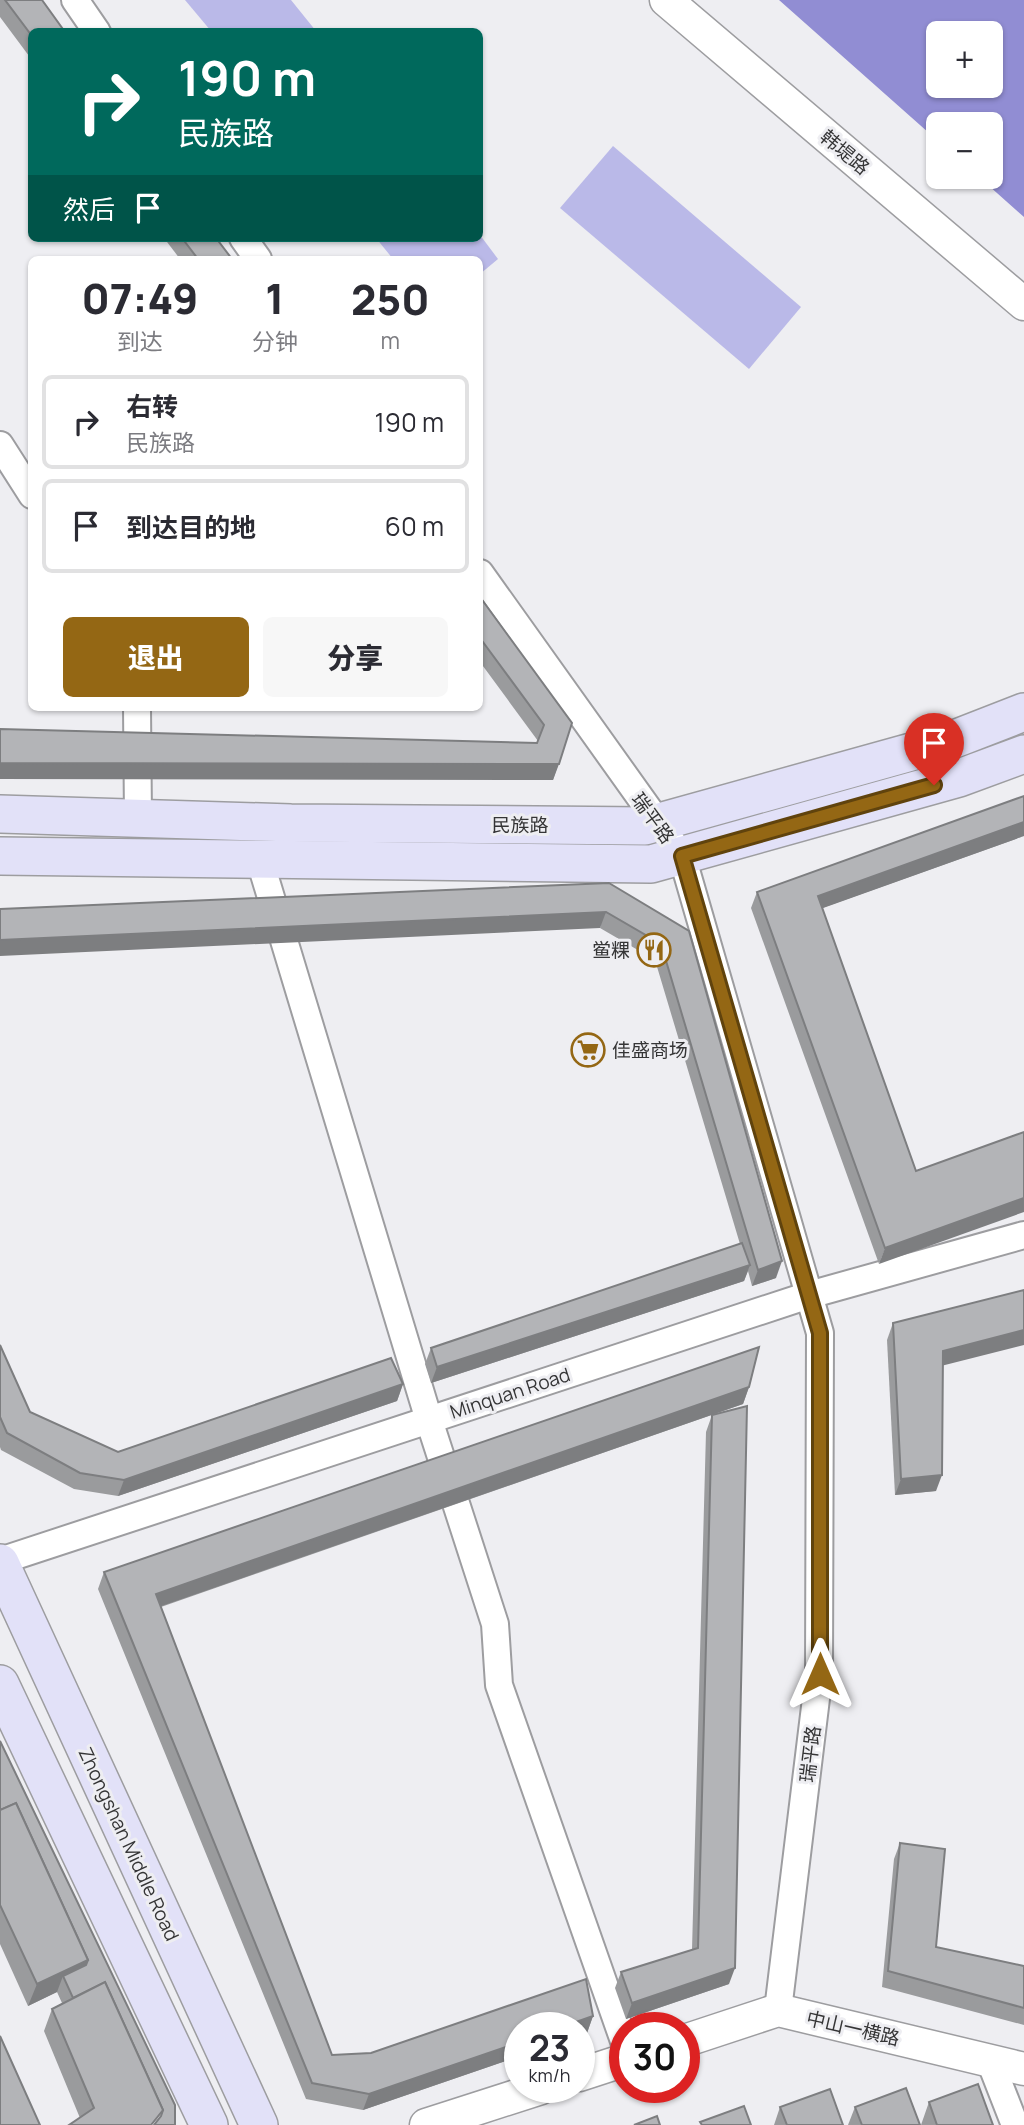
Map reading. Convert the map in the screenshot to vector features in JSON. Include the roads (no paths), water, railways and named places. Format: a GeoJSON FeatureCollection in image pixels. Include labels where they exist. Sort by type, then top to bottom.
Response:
{"type":"FeatureCollection","features":[{"type":"Feature","properties":{"kind":"main road","name":"民族路"},"geometry":{"type":"LineString","coordinates":[[0,814],[318,823],[645,826],[947,742],[1024,712]]}},
{"type":"Feature","properties":{"kind":"main road","name":"民族路"},"geometry":{"type":"LineString","coordinates":[[0,856],[651,864],[959,778],[1024,754]]}},
{"type":"Feature","properties":{"kind":"main road","name":"Zhongshan Middle Road"},"geometry":{"type":"LineString","coordinates":[[0,1562],[258,2125]]}},
{"type":"Feature","properties":{"kind":"main road"},"geometry":{"type":"LineString","coordinates":[[0,1684],[209,2125]]}},
{"type":"Feature","properties":{"kind":"street"},"geometry":{"type":"LineString","coordinates":[[75,0],[94,28]]}},
{"type":"Feature","properties":{"kind":"street","name":"韩堤路"},"geometry":{"type":"LineString","coordinates":[[666,0],[1024,304]]}},
{"type":"Feature","properties":{"kind":"street"},"geometry":{"type":"LineString","coordinates":[[0,445],[28,489]]}},
{"type":"Feature","properties":{"kind":"street","name":"瑞平路"},"geometry":{"type":"LineString","coordinates":[[483,577],[682,856],[820,1333],[820,1674],[778,2010]]}},
{"type":"Feature","properties":{"kind":"street"},"geometry":{"type":"LineString","coordinates":[[137,711],[138,818]]}},
{"type":"Feature","properties":{"kind":"street"},"geometry":{"type":"LineString","coordinates":[[261,861],[429,1420],[495,1624],[499,1685],[614,2012]]}},
{"type":"Feature","properties":{"kind":"street","name":"Minquan Road"},"geometry":{"type":"LineString","coordinates":[[0,1562],[808,1294],[1024,1235]]}},
{"type":"Feature","properties":{"kind":"street"},"geometry":{"type":"LineString","coordinates":[[700,2036],[778,2010]]}},
{"type":"Feature","properties":{"kind":"street","name":"中山一横路"},"geometry":{"type":"LineString","coordinates":[[778,2010],[1024,2069]]}},
{"type":"Feature","properties":{"kind":"street"},"geometry":{"type":"LineString","coordinates":[[990,2061],[1015,2125]]}},
{"type":"Feature","properties":{"kind":"street"},"geometry":{"type":"LineString","coordinates":[[426,2125],[504,2100]]}},
{"type":"Feature","properties":{"kind":"place","name":"鲎粿"},"geometry":{"type":"Point","coordinates":[654,950]}},
{"type":"Feature","properties":{"kind":"place","name":"佳盛商场"},"geometry":{"type":"Point","coordinates":[588,1050]}}]}
